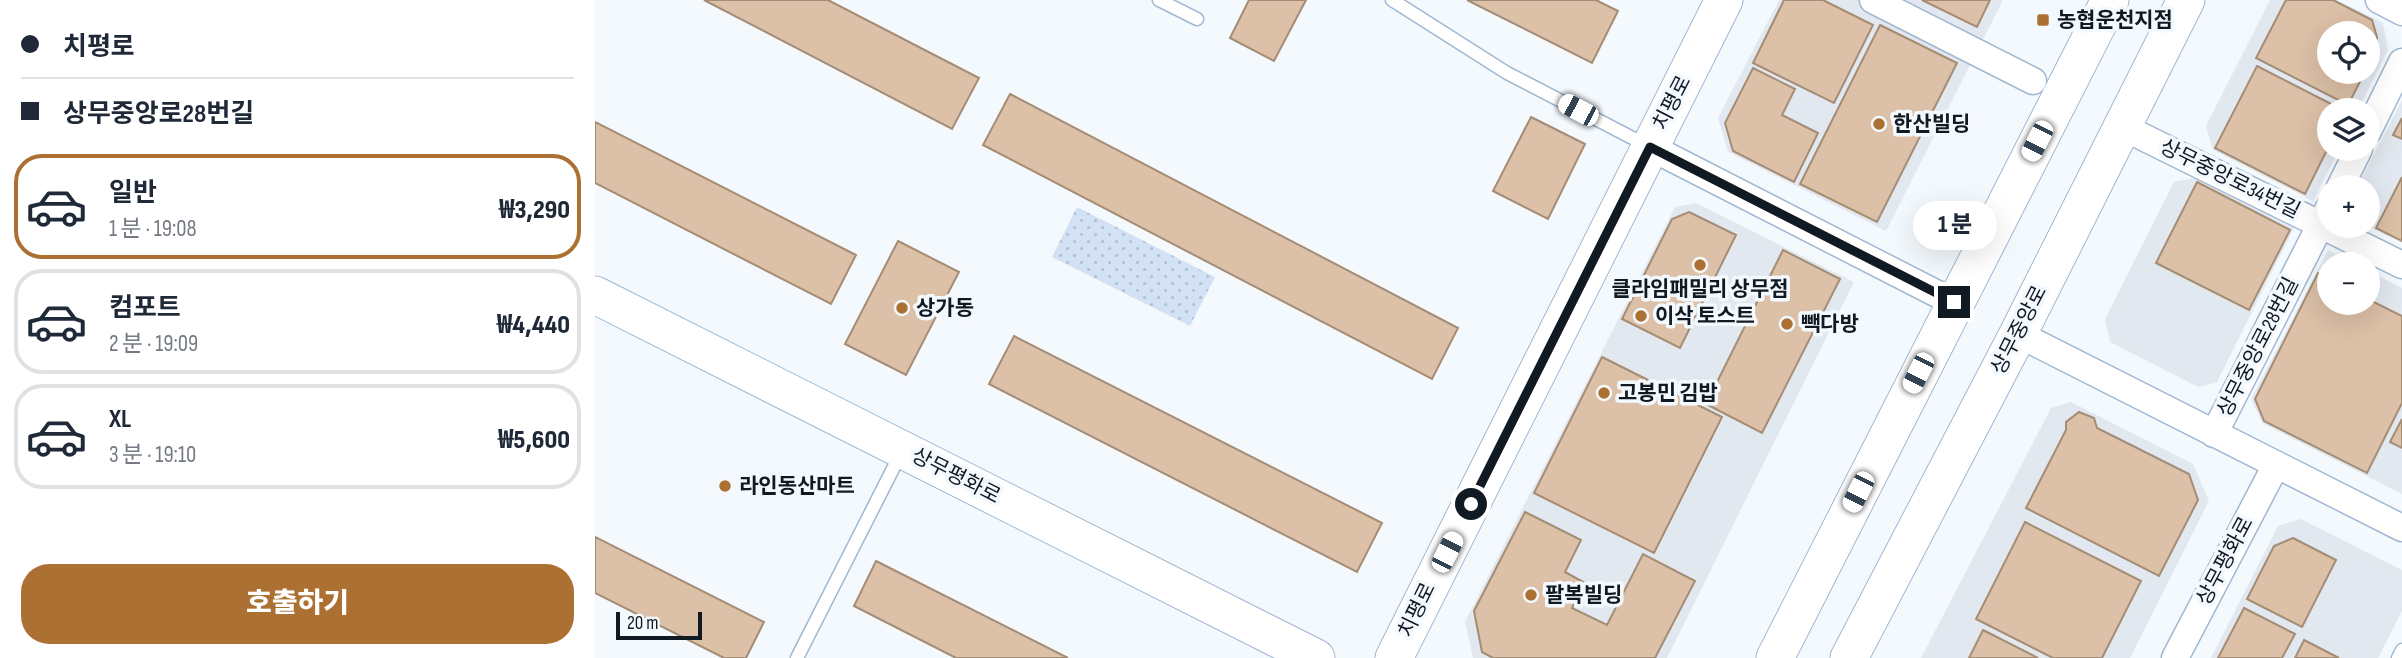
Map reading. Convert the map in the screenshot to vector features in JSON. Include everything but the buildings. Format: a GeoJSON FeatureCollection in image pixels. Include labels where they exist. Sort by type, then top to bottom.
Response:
{"type":"FeatureCollection","features":[{"type":"Feature","properties":{"kind":"street","name":"치평로"},"geometry":{"type":"LineString","coordinates":[[1394,658],[1724,0]]}},
{"type":"Feature","properties":{"kind":"street"},"geometry":{"type":"LineString","coordinates":[[1873,0],[2033,80]]}},
{"type":"Feature","properties":{"kind":"street"},"geometry":{"type":"LineString","coordinates":[[1775,658],[2110,0]]}},
{"type":"Feature","properties":{"kind":"street","name":"상무중앙로"},"geometry":{"type":"LineString","coordinates":[[1849,658],[2018,334],[2186,0]]}},
{"type":"Feature","properties":{"kind":"street"},"geometry":{"type":"LineString","coordinates":[[2379,0],[2402,12]]}},
{"type":"Feature","properties":{"kind":"street"},"geometry":{"type":"LineString","coordinates":[[2380,107],[2402,62]]}},
{"type":"Feature","properties":{"kind":"street","name":"상무중앙로34번길"},"geometry":{"type":"LineString","coordinates":[[2139,135],[2317,213]]}},
{"type":"Feature","properties":{"kind":"street"},"geometry":{"type":"LineString","coordinates":[[1650,147],[1954,302]]}},
{"type":"Feature","properties":{"kind":"street","name":"상무중앙로28번길"},"geometry":{"type":"LineString","coordinates":[[2214,434],[2317,232]]}},
{"type":"Feature","properties":{"kind":"street","name":"상무중앙로34번길"},"geometry":{"type":"LineString","coordinates":[[2360,238],[2402,265]]}},
{"type":"Feature","properties":{"kind":"street","name":"상무평화로"},"geometry":{"type":"LineString","coordinates":[[595,295],[1316,658]]}},
{"type":"Feature","properties":{"kind":"street","name":"상무중앙로28번길"},"geometry":{"type":"LineString","coordinates":[[2018,334],[2402,528]]}},
{"type":"Feature","properties":{"kind":"street","name":"상무평화로"},"geometry":{"type":"LineString","coordinates":[[2175,658],[2276,465]]}},
{"type":"Feature","properties":{"kind":"lane"},"geometry":{"type":"LineString","coordinates":[[1159,0],[1197,19]]}},
{"type":"Feature","properties":{"kind":"lane"},"geometry":{"type":"LineString","coordinates":[[1392,0],[1507,73],[1650,147]]}},
{"type":"Feature","properties":{"kind":"lane"},"geometry":{"type":"LineString","coordinates":[[797,658],[903,450]]}},
{"type":"Feature","properties":{"kind":"lane"},"geometry":{"type":"LineString","coordinates":[[2398,658],[2402,650]]}},
{"type":"Feature","properties":{"kind":"shaded area"},"geometry":{"type":"Polygon","coordinates":[[[1779,0],[2003,0],[1886,231],[1728,152],[1718,118],[1779,0]]]}},
{"type":"Feature","properties":{"kind":"shaded area"},"geometry":{"type":"Polygon","coordinates":[[[2270,0],[2337,0],[2379,21],[2317,21],[2317,84],[2371,84],[2364,98],[2317,98],[2317,161],[2333,161],[2326,175],[2317,175],[2317,193],[2313,201],[2213,150],[2206,126],[2270,0]]]}},
{"type":"Feature","properties":{"kind":"shaded area"},"geometry":{"type":"Polygon","coordinates":[[[2380,22],[2383,23],[2388,50],[2380,66],[2380,22]]]}},
{"type":"Feature","properties":{"kind":"shaded area"},"geometry":{"type":"Polygon","coordinates":[[[2402,100],[2402,243],[2380,232],[2380,175],[2363,175],[2370,161],[2380,161],[2380,143],[2402,100]]]}},
{"type":"Feature","properties":{"kind":"shaded area"},"geometry":{"type":"Polygon","coordinates":[[[2194,178],[2294,228],[2217,382],[2198,387],[2110,342],[2105,319],[2174,182],[2194,178]]]}},
{"type":"Feature","properties":{"kind":"shaded area"},"geometry":{"type":"Polygon","coordinates":[[[1696,203],[1854,282],[1667,658],[1473,658],[1465,622],[1675,207],[1696,203]]]}},
{"type":"Feature","properties":{"kind":"shaded area"},"geometry":{"type":"Polygon","coordinates":[[[1077,207],[1215,277],[1190,326],[1052,257],[1077,207]]]}},
{"type":"Feature","properties":{"kind":"shaded area"},"geometry":{"type":"Polygon","coordinates":[[[2317,271],[2317,315],[2380,315],[2380,276],[2402,288],[2402,494],[2262,423],[2251,399],[2317,271]]]}},
{"type":"Feature","properties":{"kind":"shaded area"},"geometry":{"type":"Polygon","coordinates":[[[2071,402],[2193,464],[2209,501],[2130,658],[1921,658],[2051,408],[2071,402]]]}},
{"type":"Feature","properties":{"kind":"shaded area"},"geometry":{"type":"Polygon","coordinates":[[[2301,519],[2402,570],[2402,611],[2378,658],[2211,658],[2278,526],[2301,519]]]}},
{"type":"Feature","properties":{"kind":"place","name":"농협운천지점"},"geometry":{"type":"Point","coordinates":[2043,20]}},
{"type":"Feature","properties":{"kind":"place","name":"한산빌딩"},"geometry":{"type":"Point","coordinates":[1879,124]}},
{"type":"Feature","properties":{"kind":"place","name":"클라임패밀리 상무점"},"geometry":{"type":"Point","coordinates":[1700,265]}},
{"type":"Feature","properties":{"kind":"place","name":"상가동"},"geometry":{"type":"Point","coordinates":[902,308]}},
{"type":"Feature","properties":{"kind":"place","name":"이삭 토스트"},"geometry":{"type":"Point","coordinates":[1641,316]}},
{"type":"Feature","properties":{"kind":"place","name":"빽다방"},"geometry":{"type":"Point","coordinates":[1787,324]}},
{"type":"Feature","properties":{"kind":"place","name":"고봉민 김밥"},"geometry":{"type":"Point","coordinates":[1604,393]}},
{"type":"Feature","properties":{"kind":"place","name":"라인동산마트"},"geometry":{"type":"Point","coordinates":[725,486]}},
{"type":"Feature","properties":{"kind":"place","name":"팔복빌딩"},"geometry":{"type":"Point","coordinates":[1531,595]}},
{"type":"Feature","properties":{"kind":"route"},"geometry":{"type":"LineString","coordinates":[[1471,504],[1650,147],[1954,302]]}}]}
